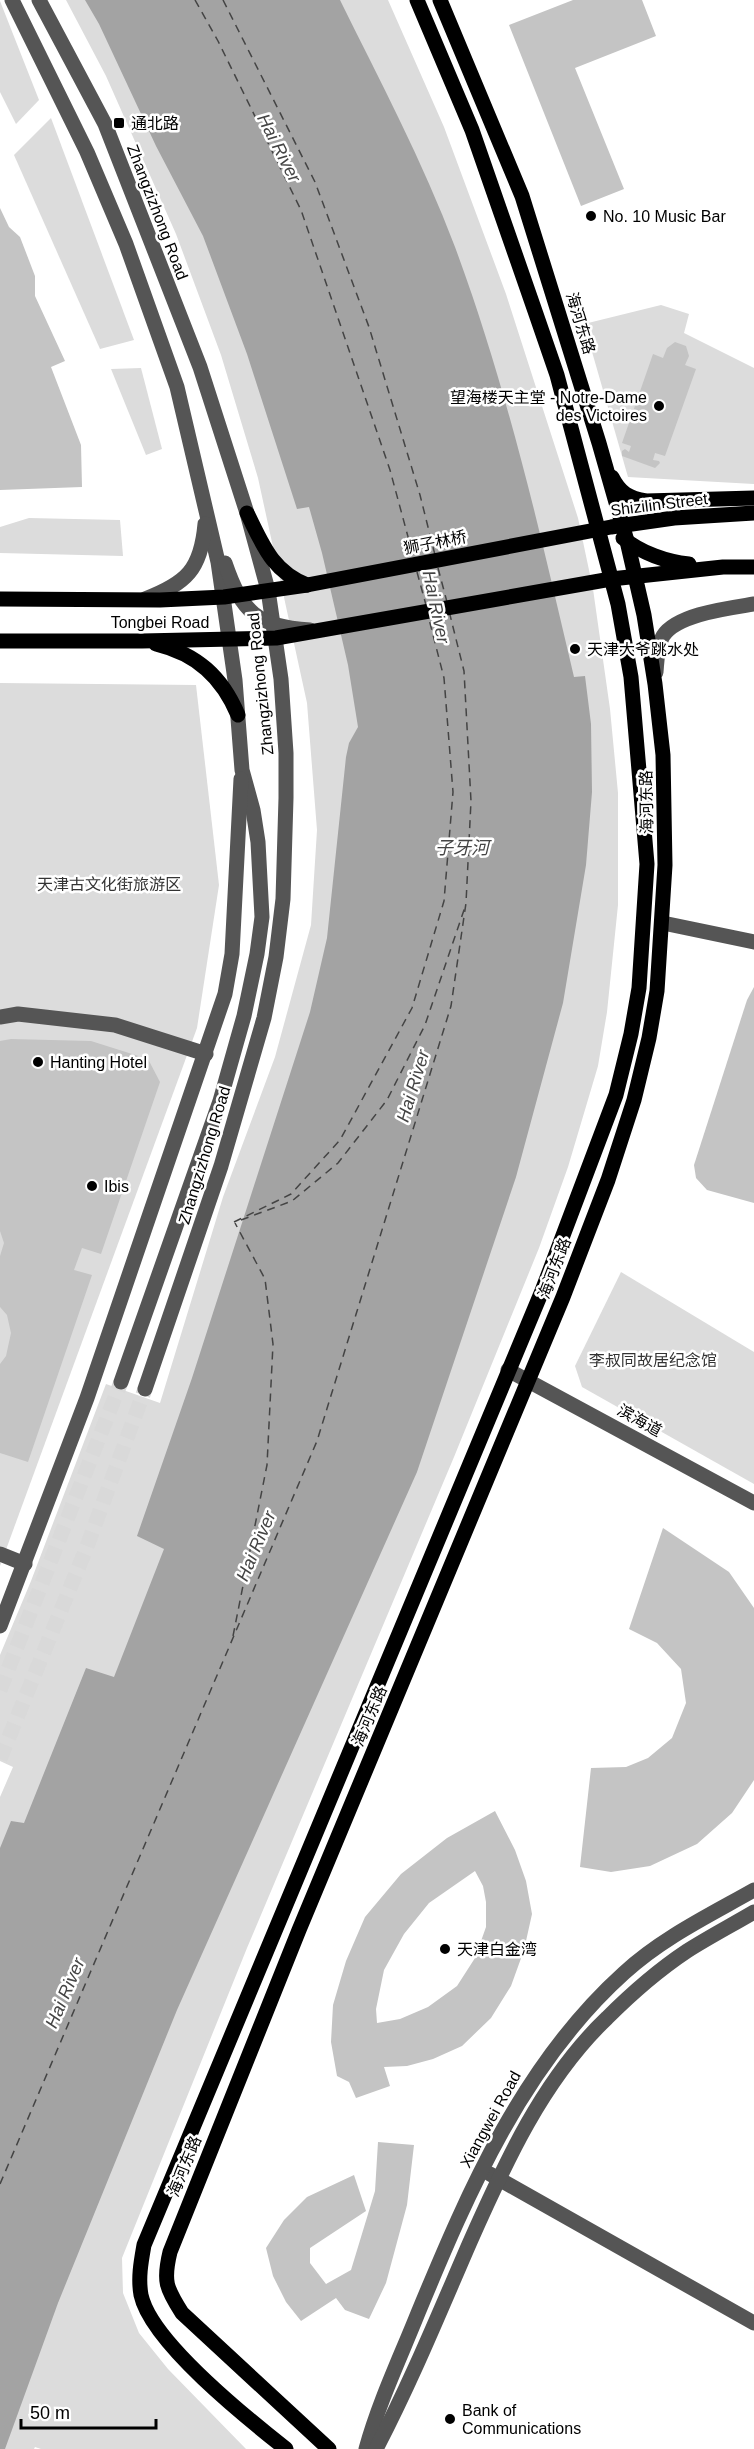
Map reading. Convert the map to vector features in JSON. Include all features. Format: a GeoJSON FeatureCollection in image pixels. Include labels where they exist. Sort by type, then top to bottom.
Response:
{"type":"FeatureCollection","features":[{"type":"Feature","properties":{"kind":"main road","name":"海河东路"},"geometry":{"type":"LineString","coordinates":[[329,2449],[182,2313],[168,2292],[165,2272],[177,2231],[299,1930],[529,1381],[608,1180],[634,1100],[649,1038],[657,991],[663,923],[665,865],[663,755],[655,684],[635,576],[615,531],[586,487],[557,375],[499,201],[472,130],[417,0]]}},
{"type":"Feature","properties":{"kind":"main road"},"geometry":{"type":"LineString","coordinates":[[432,36],[438,0]]}},
{"type":"Feature","properties":{"kind":"main road","name":"海河东路"},"geometry":{"type":"LineString","coordinates":[[286,2449],[176,2352],[155,2327],[142,2297],[139,2270],[144,2245],[344,1771],[542,1291],[616,1095],[631,1034],[639,988],[647,864],[631,677],[611,579],[615,531],[604,464],[522,196],[438,0]]}},
{"type":"Feature","properties":{"kind":"main road"},"geometry":{"type":"LineString","coordinates":[[604,464],[616,485],[629,498],[646,501],[754,498]]}},
{"type":"Feature","properties":{"kind":"main road"},"geometry":{"type":"LineString","coordinates":[[247,513],[264,548],[276,566],[285,574],[307,585]]}},
{"type":"Feature","properties":{"kind":"main road","name":"Shizilin Street"},"geometry":{"type":"LineString","coordinates":[[569,535],[615,531],[674,518],[754,513]]}},
{"type":"Feature","properties":{"kind":"main road"},"geometry":{"type":"LineString","coordinates":[[615,531],[663,559],[683,564],[754,567]]}},
{"type":"Feature","properties":{"kind":"main road","name":"狮子林桥"},"geometry":{"type":"LineString","coordinates":[[307,585],[569,535]]}},
{"type":"Feature","properties":{"kind":"main road"},"geometry":{"type":"LineString","coordinates":[[611,579],[723,567]]}},
{"type":"Feature","properties":{"kind":"main road","name":"Tongbei Road"},"geometry":{"type":"LineString","coordinates":[[0,641],[229,640],[275,631],[320,631],[611,579]]}},
{"type":"Feature","properties":{"kind":"main road","name":"Tongbei Road"},"geometry":{"type":"LineString","coordinates":[[0,599],[142,600],[231,596],[307,585]]}},
{"type":"Feature","properties":{"kind":"main road"},"geometry":{"type":"LineString","coordinates":[[142,641],[178,652],[210,671],[221,683],[238,715]]}},
{"type":"Feature","properties":{"kind":"street"},"geometry":{"type":"LineString","coordinates":[[12,0],[87,152],[126,244],[177,387],[206,512],[231,596],[275,631]]}},
{"type":"Feature","properties":{"kind":"street","name":"Zhangzizhong Road"},"geometry":{"type":"LineString","coordinates":[[39,0],[105,124],[200,367],[247,513],[268,590],[275,631],[286,742],[283,899],[276,957],[264,1018],[221,1166],[146,1389]]}},
{"type":"Feature","properties":{"kind":"street"},"geometry":{"type":"LineString","coordinates":[[142,600],[165,591],[178,583],[190,571],[201,551],[206,512]]}},
{"type":"Feature","properties":{"kind":"street","name":"Zhangzizhong Road"},"geometry":{"type":"LineString","coordinates":[[121,1382],[220,1101],[244,1016],[258,954],[262,917],[258,843],[253,810],[242,770],[229,640],[231,596]]}},
{"type":"Feature","properties":{"kind":"street"},"geometry":{"type":"LineString","coordinates":[[655,684],[658,652],[664,635],[678,623],[700,615],[754,604]]}},
{"type":"Feature","properties":{"kind":"street"},"geometry":{"type":"LineString","coordinates":[[0,1626],[87,1398],[225,994],[232,954],[242,770]]}},
{"type":"Feature","properties":{"kind":"street"},"geometry":{"type":"LineString","coordinates":[[663,923],[754,942]]}},
{"type":"Feature","properties":{"kind":"street"},"geometry":{"type":"LineString","coordinates":[[0,1017],[18,1014],[115,1025],[206,1054]]}},
{"type":"Feature","properties":{"kind":"street","name":"滨海道"},"geometry":{"type":"LineString","coordinates":[[508,1370],[754,1503]]}},
{"type":"Feature","properties":{"kind":"street"},"geometry":{"type":"LineString","coordinates":[[0,1554],[25,1563]]}},
{"type":"Feature","properties":{"kind":"street","name":"Xiangwei Road"},"geometry":{"type":"LineString","coordinates":[[366,2449],[380,2406],[436,2269],[482,2170],[540,2068],[594,2001],[626,1971],[664,1942],[754,1890]]}},
{"type":"Feature","properties":{"kind":"street"},"geometry":{"type":"LineString","coordinates":[[376,2449],[396,2410],[498,2178],[525,2128],[562,2070],[606,2018],[686,1952],[754,1912]]}},
{"type":"Feature","properties":{"kind":"street"},"geometry":{"type":"LineString","coordinates":[[482,2170],[754,2323]]}},
{"type":"Feature","properties":{"kind":"green space","name":"子牙河"},"geometry":{"type":"Polygon","coordinates":[[[66,0],[388,0],[444,127],[506,294],[578,518],[593,589],[610,709],[618,793],[618,905],[607,1012],[598,1066],[568,1167],[539,1248],[454,1457],[247,1948],[122,2258],[123,2293],[139,2333],[168,2369],[246,2449],[41,2449],[35,2447],[34,2449],[0,2449],[0,1797],[13,1767],[0,1761],[0,1655],[31,1581],[106,1384],[160,1403],[223,1197],[275,1057],[311,925],[317,830],[307,703],[258,478],[221,355],[176,234],[106,76],[66,0]]]}},
{"type":"Feature","properties":{"kind":"green space"},"geometry":{"type":"Polygon","coordinates":[[[0,1],[39,100],[16,124],[0,92],[0,1]]]}},
{"type":"Feature","properties":{"kind":"green space"},"geometry":{"type":"Polygon","coordinates":[[[51,118],[134,340],[100,349],[14,155],[51,118]]]}},
{"type":"Feature","properties":{"kind":"green space"},"geometry":{"type":"Polygon","coordinates":[[[661,305],[689,314],[684,333],[754,368],[754,484],[628,477],[584,324],[661,305]]]}},
{"type":"Feature","properties":{"kind":"green space"},"geometry":{"type":"Polygon","coordinates":[[[141,368],[162,449],[146,455],[111,369],[141,368]]]}},
{"type":"Feature","properties":{"kind":"green space"},"geometry":{"type":"Polygon","coordinates":[[[29,518],[120,520],[123,556],[0,553],[0,527],[29,518]]]}},
{"type":"Feature","properties":{"kind":"green space","name":"天津古文化街旅游区"},"geometry":{"type":"Polygon","coordinates":[[[0,683],[196,685],[219,885],[197,1028],[0,1566],[0,683]]]}},
{"type":"Feature","properties":{"kind":"green space","name":"李叔同故居纪念馆"},"geometry":{"type":"Polygon","coordinates":[[[621,1272],[754,1352],[754,1484],[582,1387],[575,1366],[621,1272]]]}},
{"type":"Feature","properties":{"kind":"water","name":"子牙河"},"geometry":{"type":"Polygon","coordinates":[[[85,0],[340,0],[443,215],[491,353],[521,460],[574,677],[585,676],[591,724],[592,792],[586,865],[563,1003],[516,1177],[417,1472],[177,2010],[58,2303],[5,2449],[0,2449],[0,1848],[11,1821],[24,1823],[86,1668],[114,1677],[164,1549],[137,1536],[192,1378],[310,1012],[327,938],[346,757],[349,743],[358,727],[348,665],[309,507],[297,509],[247,354],[203,236],[85,0]]]}},
{"type":"Feature","properties":{"kind":"building"},"geometry":{"type":"Polygon","coordinates":[[[573,0],[642,0],[656,36],[575,68],[624,189],[581,206],[509,25],[573,0]]]}},
{"type":"Feature","properties":{"kind":"building"},"geometry":{"type":"Polygon","coordinates":[[[0,208],[9,227],[20,237],[35,276],[35,296],[65,361],[51,367],[81,445],[82,487],[0,490],[0,208]]]}},
{"type":"Feature","properties":{"kind":"building","name":"望海楼天主堂 - Notre-Dame des Victoires"},"geometry":{"type":"Polygon","coordinates":[[[675,342],[686,346],[689,356],[685,365],[696,369],[665,456],[655,453],[653,460],[660,463],[655,468],[622,456],[622,451],[625,449],[629,452],[631,446],[622,443],[653,354],[663,358],[667,348],[675,342]]]}},
{"type":"Feature","properties":{"kind":"building"},"geometry":{"type":"Polygon","coordinates":[[[754,987],[754,1203],[707,1190],[696,1178],[694,1165],[747,1000],[754,987]]]}},
{"type":"Feature","properties":{"kind":"building"},"geometry":{"type":"Polygon","coordinates":[[[11,1039],[91,1041],[148,1059],[160,1082],[101,1254],[82,1248],[74,1270],[92,1275],[28,1462],[0,1453],[0,1364],[6,1356],[11,1333],[7,1315],[0,1307],[0,1256],[4,1243],[0,1231],[0,1041],[11,1039]]]}},
{"type":"Feature","properties":{"kind":"building"},"geometry":{"type":"Polygon","coordinates":[[[663,1528],[729,1572],[754,1608],[754,1780],[732,1813],[697,1844],[650,1866],[611,1872],[580,1867],[591,1768],[626,1767],[648,1758],[672,1738],[686,1703],[681,1669],[657,1643],[629,1629],[663,1528]]]}},
{"type":"Feature","properties":{"kind":"building"},"geometry":{"type":"Polygon","coordinates":[[[495,1811],[515,1850],[526,1881],[532,1914],[524,1950],[511,1986],[491,2018],[462,2046],[433,2059],[407,2066],[384,2067],[390,2086],[356,2098],[349,2082],[337,2076],[331,2042],[333,2005],[346,1961],[365,1917],[401,1874],[447,1838],[495,1811]],[[475,1871],[429,1903],[404,1934],[384,1970],[376,2009],[377,2023],[400,2019],[428,2007],[457,1986],[475,1958],[486,1927],[486,1902],[483,1886],[475,1871]]]}},
{"type":"Feature","properties":{"kind":"building"},"geometry":{"type":"Polygon","coordinates":[[[378,2142],[414,2145],[407,2205],[386,2283],[369,2319],[345,2310],[336,2298],[301,2321],[286,2302],[273,2276],[266,2248],[284,2220],[307,2197],[354,2175],[366,2211],[310,2248],[310,2263],[326,2284],[351,2270],[375,2191],[378,2142]]]}},
{"type":"Feature","properties":{"kind":"ferry route"},"geometry":{"type":"LineString","coordinates":[[195,0],[218,41],[301,210],[390,470],[414,559]]}},
{"type":"Feature","properties":{"kind":"ferry route"},"geometry":{"type":"LineString","coordinates":[[223,0],[315,182],[369,327],[420,495],[435,555]]}},
{"type":"Feature","properties":{"kind":"ferry route"},"geometry":{"type":"LineString","coordinates":[[438,568],[447,602]]}},
{"type":"Feature","properties":{"kind":"ferry route"},"geometry":{"type":"LineString","coordinates":[[417,572],[426,605]]}},
{"type":"Feature","properties":{"kind":"ferry route"},"geometry":{"type":"LineString","coordinates":[[0,2184],[317,1441],[451,1006],[466,903],[471,801],[464,671],[450,615]]}},
{"type":"Feature","properties":{"kind":"ferry route"},"geometry":{"type":"LineString","coordinates":[[234,1222],[291,1194],[340,1140],[412,1008],[444,901],[453,792],[444,678],[429,619]]}},
{"type":"Feature","properties":{"kind":"ferry route"},"geometry":{"type":"LineString","coordinates":[[241,1220],[292,1201],[338,1163],[387,1100],[425,1025],[465,907]]}},
{"type":"Feature","properties":{"kind":"ferry route"},"geometry":{"type":"LineString","coordinates":[[233,1636],[267,1465],[273,1344],[265,1279],[235,1223]]}},
{"type":"Feature","properties":{"kind":"tunnel"},"geometry":{"type":"LineString","coordinates":[[0,1690],[121,1382]]}},
{"type":"Feature","properties":{"kind":"tunnel"},"geometry":{"type":"LineString","coordinates":[[0,1759],[86,1549],[145,1389]]}},
{"type":"Feature","properties":{"kind":"place","name":"通北路"},"geometry":{"type":"Point","coordinates":[119,123]}},
{"type":"Feature","properties":{"kind":"place","name":"No. 10 Music Bar"},"geometry":{"type":"Point","coordinates":[591,216]}},
{"type":"Feature","properties":{"kind":"place","name":"望海楼天主堂 - Notre-Dame des Victoires"},"geometry":{"type":"Point","coordinates":[659,406]}},
{"type":"Feature","properties":{"kind":"place","name":"天津大爷跳水处"},"geometry":{"type":"Point","coordinates":[575,649]}},
{"type":"Feature","properties":{"kind":"place","name":"Hanting Hotel"},"geometry":{"type":"Point","coordinates":[38,1062]}},
{"type":"Feature","properties":{"kind":"place","name":"Ibis"},"geometry":{"type":"Point","coordinates":[92,1186]}},
{"type":"Feature","properties":{"kind":"place","name":"天津白金湾"},"geometry":{"type":"Point","coordinates":[445,1949]}},
{"type":"Feature","properties":{"kind":"place","name":"Bank of Communications"},"geometry":{"type":"Point","coordinates":[450,2419]}},
{"type":"Feature","properties":{"kind":"water label","name":"Hai River"},"geometry":{"type":"Point","coordinates":[279,148]}},
{"type":"Feature","properties":{"kind":"water label","name":"Hai River"},"geometry":{"type":"Point","coordinates":[436,607]}},
{"type":"Feature","properties":{"kind":"water label","name":"Hai River"},"geometry":{"type":"Point","coordinates":[413,1086]}},
{"type":"Feature","properties":{"kind":"water label","name":"Hai River"},"geometry":{"type":"Point","coordinates":[256,1546]}},
{"type":"Feature","properties":{"kind":"water label","name":"Hai River"},"geometry":{"type":"Point","coordinates":[65,1993]}}]}
